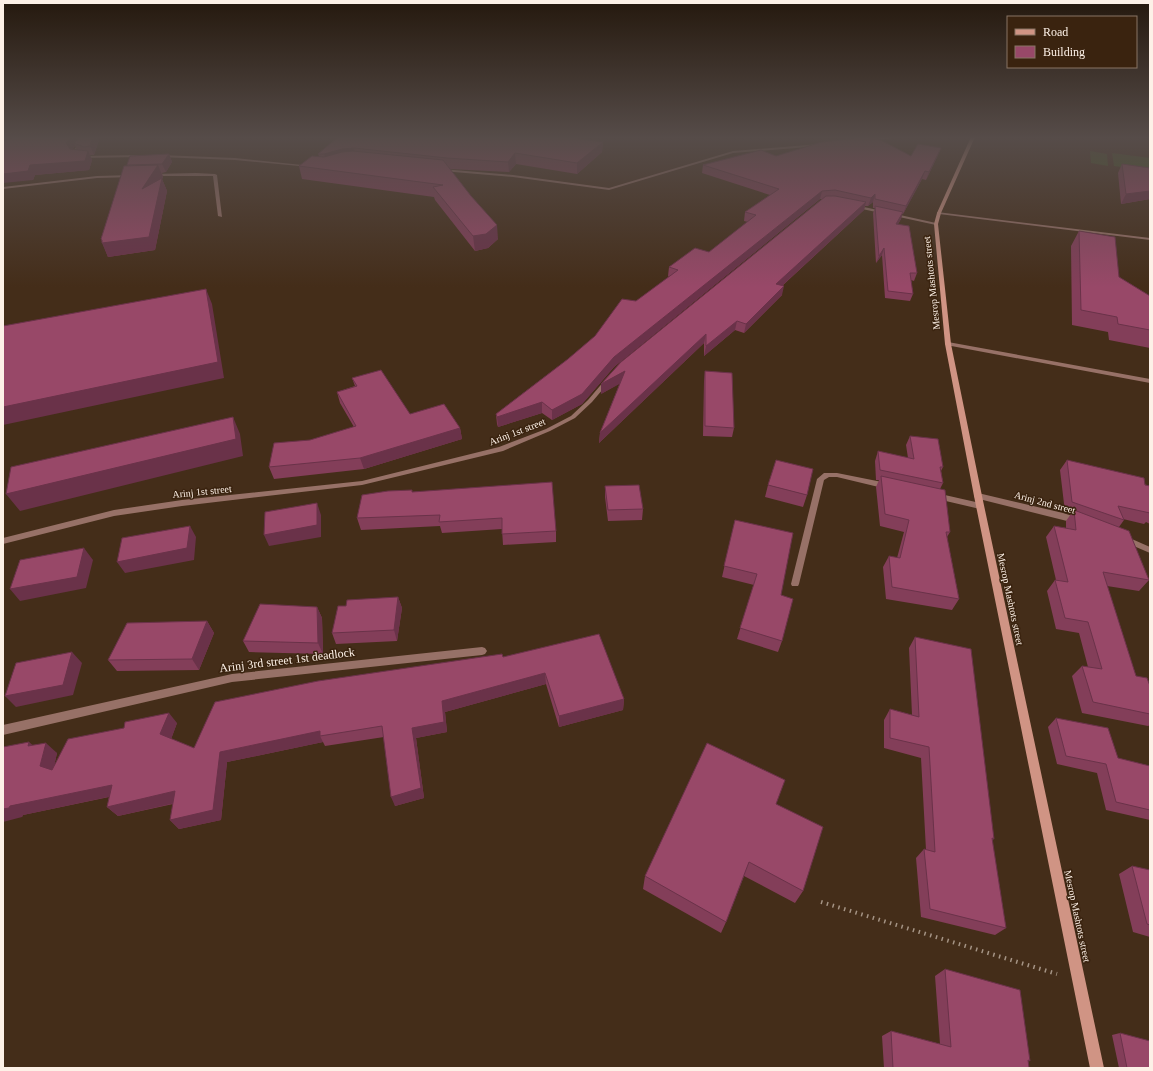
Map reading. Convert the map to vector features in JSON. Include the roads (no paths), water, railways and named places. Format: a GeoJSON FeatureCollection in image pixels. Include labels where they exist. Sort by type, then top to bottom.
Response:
{"type":"FeatureCollection","features":[{"type":"Feature","properties":{"kind":"street"},"geometry":{"type":"LineString","coordinates":[[216,187],[220,216]]}},
{"type":"Feature","properties":{"kind":"street"},"geometry":{"type":"LineString","coordinates":[[594,187],[609,189],[616,187]]}},
{"type":"Feature","properties":{"kind":"street","name":"Mesrop Mashtots street"},"geometry":{"type":"LineString","coordinates":[[951,187],[939,213],[936,224],[948,344],[980,506],[1097,1068]]}},
{"type":"Feature","properties":{"kind":"street"},"geometry":{"type":"LineString","coordinates":[[848,204],[936,224]]}},
{"type":"Feature","properties":{"kind":"street"},"geometry":{"type":"LineString","coordinates":[[939,213],[1150,239]]}},
{"type":"Feature","properties":{"kind":"street"},"geometry":{"type":"LineString","coordinates":[[948,344],[1150,381]]}},
{"type":"Feature","properties":{"kind":"street","name":"Arinj 1st street"},"geometry":{"type":"LineString","coordinates":[[3,541],[114,513],[182,503],[362,483],[502,450],[548,430],[573,417],[590,401],[613,375]]}},
{"type":"Feature","properties":{"kind":"street"},"geometry":{"type":"LineString","coordinates":[[795,584],[821,479],[827,475],[837,475],[897,488]]}},
{"type":"Feature","properties":{"kind":"street"},"geometry":{"type":"LineString","coordinates":[[927,494],[980,506]]}},
{"type":"Feature","properties":{"kind":"street","name":"Arinj 2nd street"},"geometry":{"type":"LineString","coordinates":[[978,496],[1063,516],[1086,524]]}},
{"type":"Feature","properties":{"kind":"street"},"geometry":{"type":"LineString","coordinates":[[1115,535],[1150,550]]}},
{"type":"Feature","properties":{"kind":"street","name":"Arinj 3rd street 1st deadlock"},"geometry":{"type":"LineString","coordinates":[[3,730],[232,678],[482,651]]}}]}
